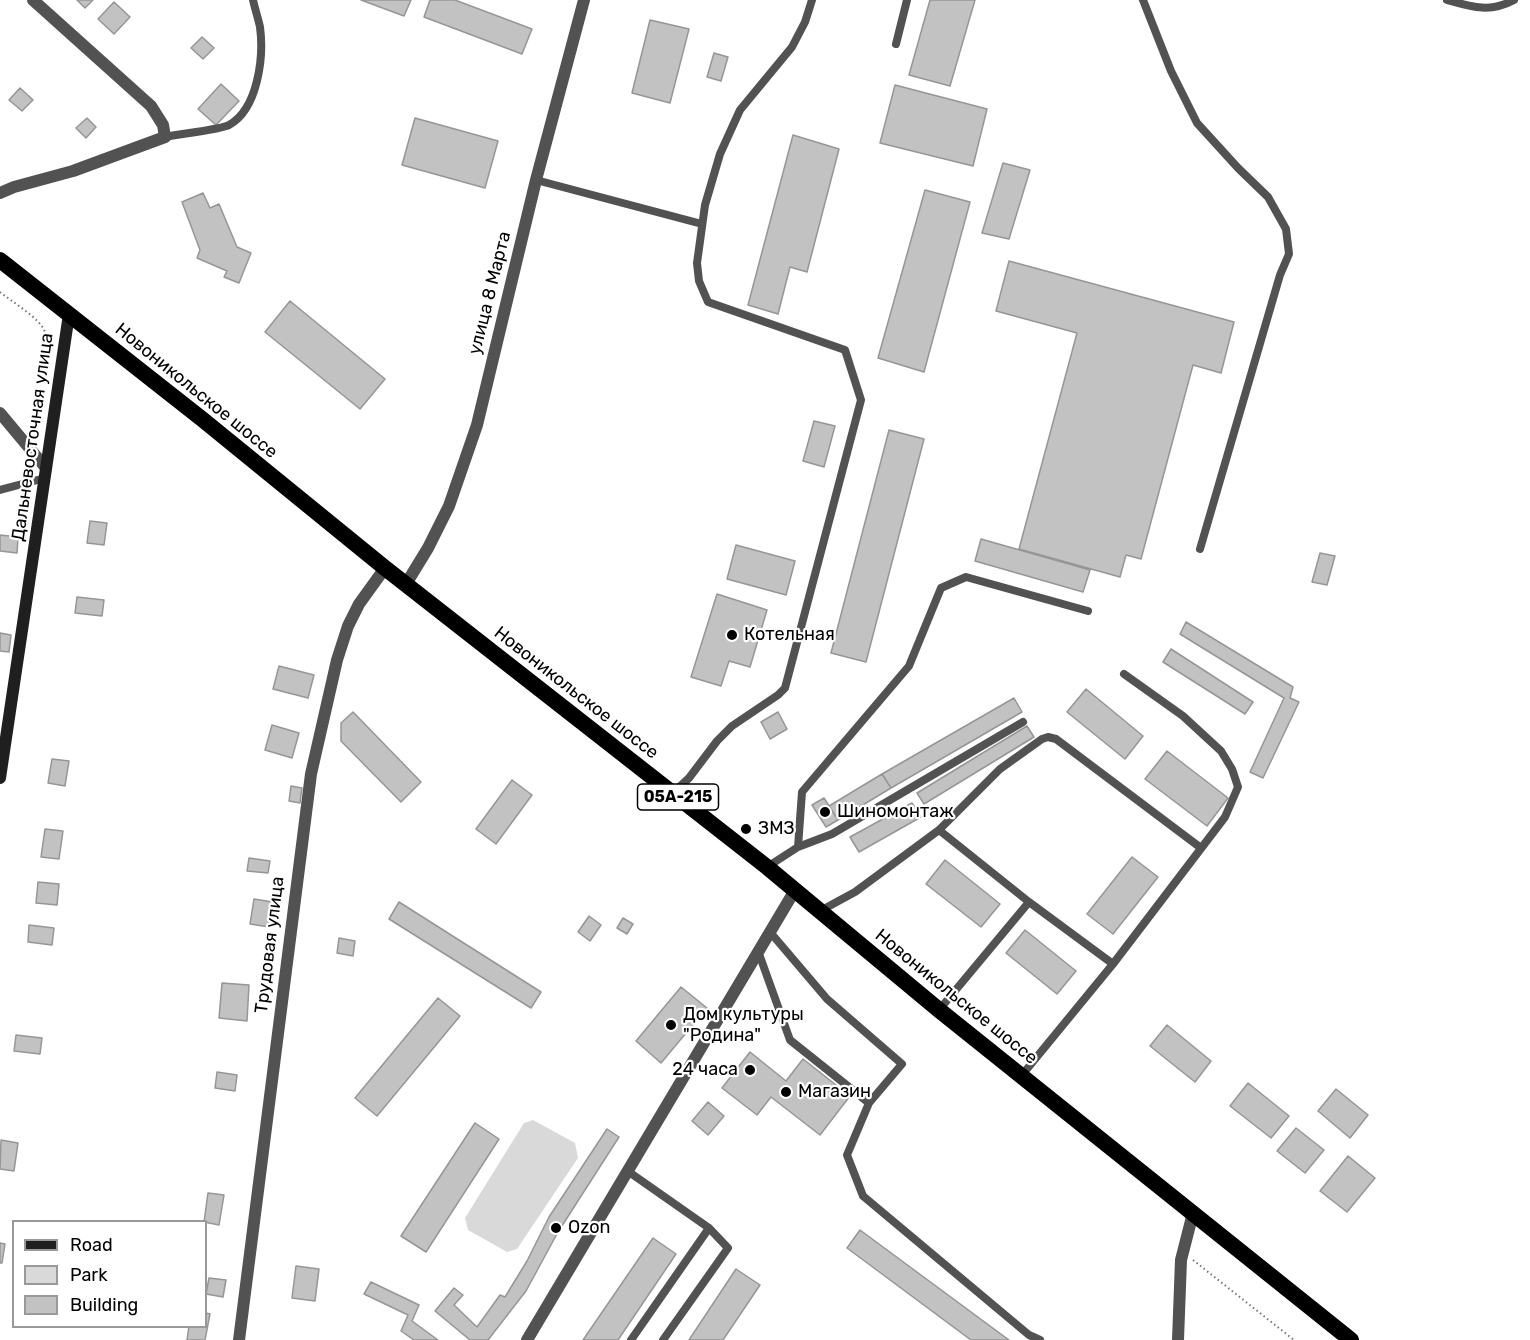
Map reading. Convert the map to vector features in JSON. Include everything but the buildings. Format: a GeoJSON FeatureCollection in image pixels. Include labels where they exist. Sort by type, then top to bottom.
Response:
{"type":"FeatureCollection","features":[{"type":"Feature","properties":{"kind":"highway","name":"Новоникольское шоссе"},"geometry":{"type":"LineString","coordinates":[[0,260],[202,419],[385,568],[767,867],[939,1010],[1351,1340]]}},
{"type":"Feature","properties":{"kind":"main road","name":"Дальневосточная улица"},"geometry":{"type":"LineString","coordinates":[[0,778],[69,314]]}},
{"type":"Feature","properties":{"kind":"street"},"geometry":{"type":"LineString","coordinates":[[0,193],[73,171],[165,137],[163,125],[152,106],[33,0]]}},
{"type":"Feature","properties":{"kind":"street","name":"улица 8 Марта"},"geometry":{"type":"LineString","coordinates":[[406,584],[428,548],[449,506],[477,425],[536,180],[584,0]]}},
{"type":"Feature","properties":{"kind":"street"},"geometry":{"type":"LineString","coordinates":[[0,413],[45,473]]}},
{"type":"Feature","properties":{"kind":"street","name":"Трудовая улица"},"geometry":{"type":"LineString","coordinates":[[239,1340],[311,774],[337,660],[348,626],[359,604],[385,568]]}},
{"type":"Feature","properties":{"kind":"street"},"geometry":{"type":"LineString","coordinates":[[527,1340],[795,890]]}},
{"type":"Feature","properties":{"kind":"street"},"geometry":{"type":"LineString","coordinates":[[1178,1340],[1182,1251],[1193,1213]]}},
{"type":"Feature","properties":{"kind":"lane"},"geometry":{"type":"LineString","coordinates":[[165,137],[228,125],[242,113],[252,98],[261,64],[260,28],[253,0]]}},
{"type":"Feature","properties":{"kind":"lane"},"geometry":{"type":"LineString","coordinates":[[673,793],[689,778],[717,741],[732,726],[785,688],[861,400],[845,350],[708,302],[699,281],[697,263],[705,205],[720,154],[740,110],[792,47],[805,22],[812,0]]}},
{"type":"Feature","properties":{"kind":"lane"},"geometry":{"type":"LineString","coordinates":[[896,44],[907,0]]}},
{"type":"Feature","properties":{"kind":"lane"},"geometry":{"type":"LineString","coordinates":[[1143,0],[1171,71],[1197,123],[1268,197],[1286,230],[1289,254],[1280,275],[1200,549]]}},
{"type":"Feature","properties":{"kind":"lane"},"geometry":{"type":"LineString","coordinates":[[1447,0],[1476,8],[1496,7],[1514,0]]}},
{"type":"Feature","properties":{"kind":"lane"},"geometry":{"type":"LineString","coordinates":[[536,180],[702,225]]}},
{"type":"Feature","properties":{"kind":"lane"},"geometry":{"type":"LineString","coordinates":[[0,490],[45,473]]}},
{"type":"Feature","properties":{"kind":"lane"},"geometry":{"type":"LineString","coordinates":[[798,847],[802,792],[909,666],[941,588],[966,577],[1088,611]]}},
{"type":"Feature","properties":{"kind":"lane"},"geometry":{"type":"LineString","coordinates":[[1022,1075],[1113,964],[1225,817],[1238,787],[1232,769],[1221,751],[1207,737],[1183,716],[1124,674]]}},
{"type":"Feature","properties":{"kind":"lane"},"geometry":{"type":"LineString","coordinates":[[767,867],[798,847],[832,834],[1023,722]]}},
{"type":"Feature","properties":{"kind":"lane"},"geometry":{"type":"LineString","coordinates":[[820,911],[855,892],[939,830],[1000,769],[1042,739],[1052,738],[1201,848]]}},
{"type":"Feature","properties":{"kind":"lane"},"geometry":{"type":"LineString","coordinates":[[939,830],[1029,902],[1113,964]]}},
{"type":"Feature","properties":{"kind":"lane"},"geometry":{"type":"LineString","coordinates":[[939,1010],[1029,902]]}},
{"type":"Feature","properties":{"kind":"lane"},"geometry":{"type":"LineString","coordinates":[[770,932],[827,999],[902,1064],[869,1103],[847,1155],[863,1196],[1029,1335],[1040,1340]]}},
{"type":"Feature","properties":{"kind":"lane"},"geometry":{"type":"LineString","coordinates":[[758,951],[790,1040],[869,1103]]}},
{"type":"Feature","properties":{"kind":"lane"},"geometry":{"type":"LineString","coordinates":[[628,1172],[709,1228],[728,1248],[663,1340]]}},
{"type":"Feature","properties":{"kind":"lane"},"geometry":{"type":"LineString","coordinates":[[632,1340],[709,1228]]}},
{"type":"Feature","properties":{"kind":"path"},"geometry":{"type":"LineString","coordinates":[[0,292],[40,323],[46,333],[48,350],[45,383]]}},
{"type":"Feature","properties":{"kind":"path"},"geometry":{"type":"LineString","coordinates":[[1182,1251],[1294,1340]]}},
{"type":"Feature","properties":{"kind":"green space"},"geometry":{"type":"Polygon","coordinates":[[[533,1120],[575,1143],[578,1158],[517,1249],[507,1252],[468,1230],[465,1218],[524,1123],[533,1120]]]}},
{"type":"Feature","properties":{"kind":"place","name":"Котельная"},"geometry":{"type":"Point","coordinates":[732,635]}},
{"type":"Feature","properties":{"kind":"place","name":"Шиномонтаж"},"geometry":{"type":"Point","coordinates":[825,812]}},
{"type":"Feature","properties":{"kind":"place","name":"ЗМЗ"},"geometry":{"type":"Point","coordinates":[746,829]}},
{"type":"Feature","properties":{"kind":"place","name":"Дом культуры \"Родина\""},"geometry":{"type":"Point","coordinates":[671,1025]}},
{"type":"Feature","properties":{"kind":"place","name":"24 часа"},"geometry":{"type":"Point","coordinates":[750,1070]}},
{"type":"Feature","properties":{"kind":"place","name":"Магазин"},"geometry":{"type":"Point","coordinates":[786,1092]}},
{"type":"Feature","properties":{"kind":"place","name":"Ozon"},"geometry":{"type":"Point","coordinates":[556,1228]}}]}
